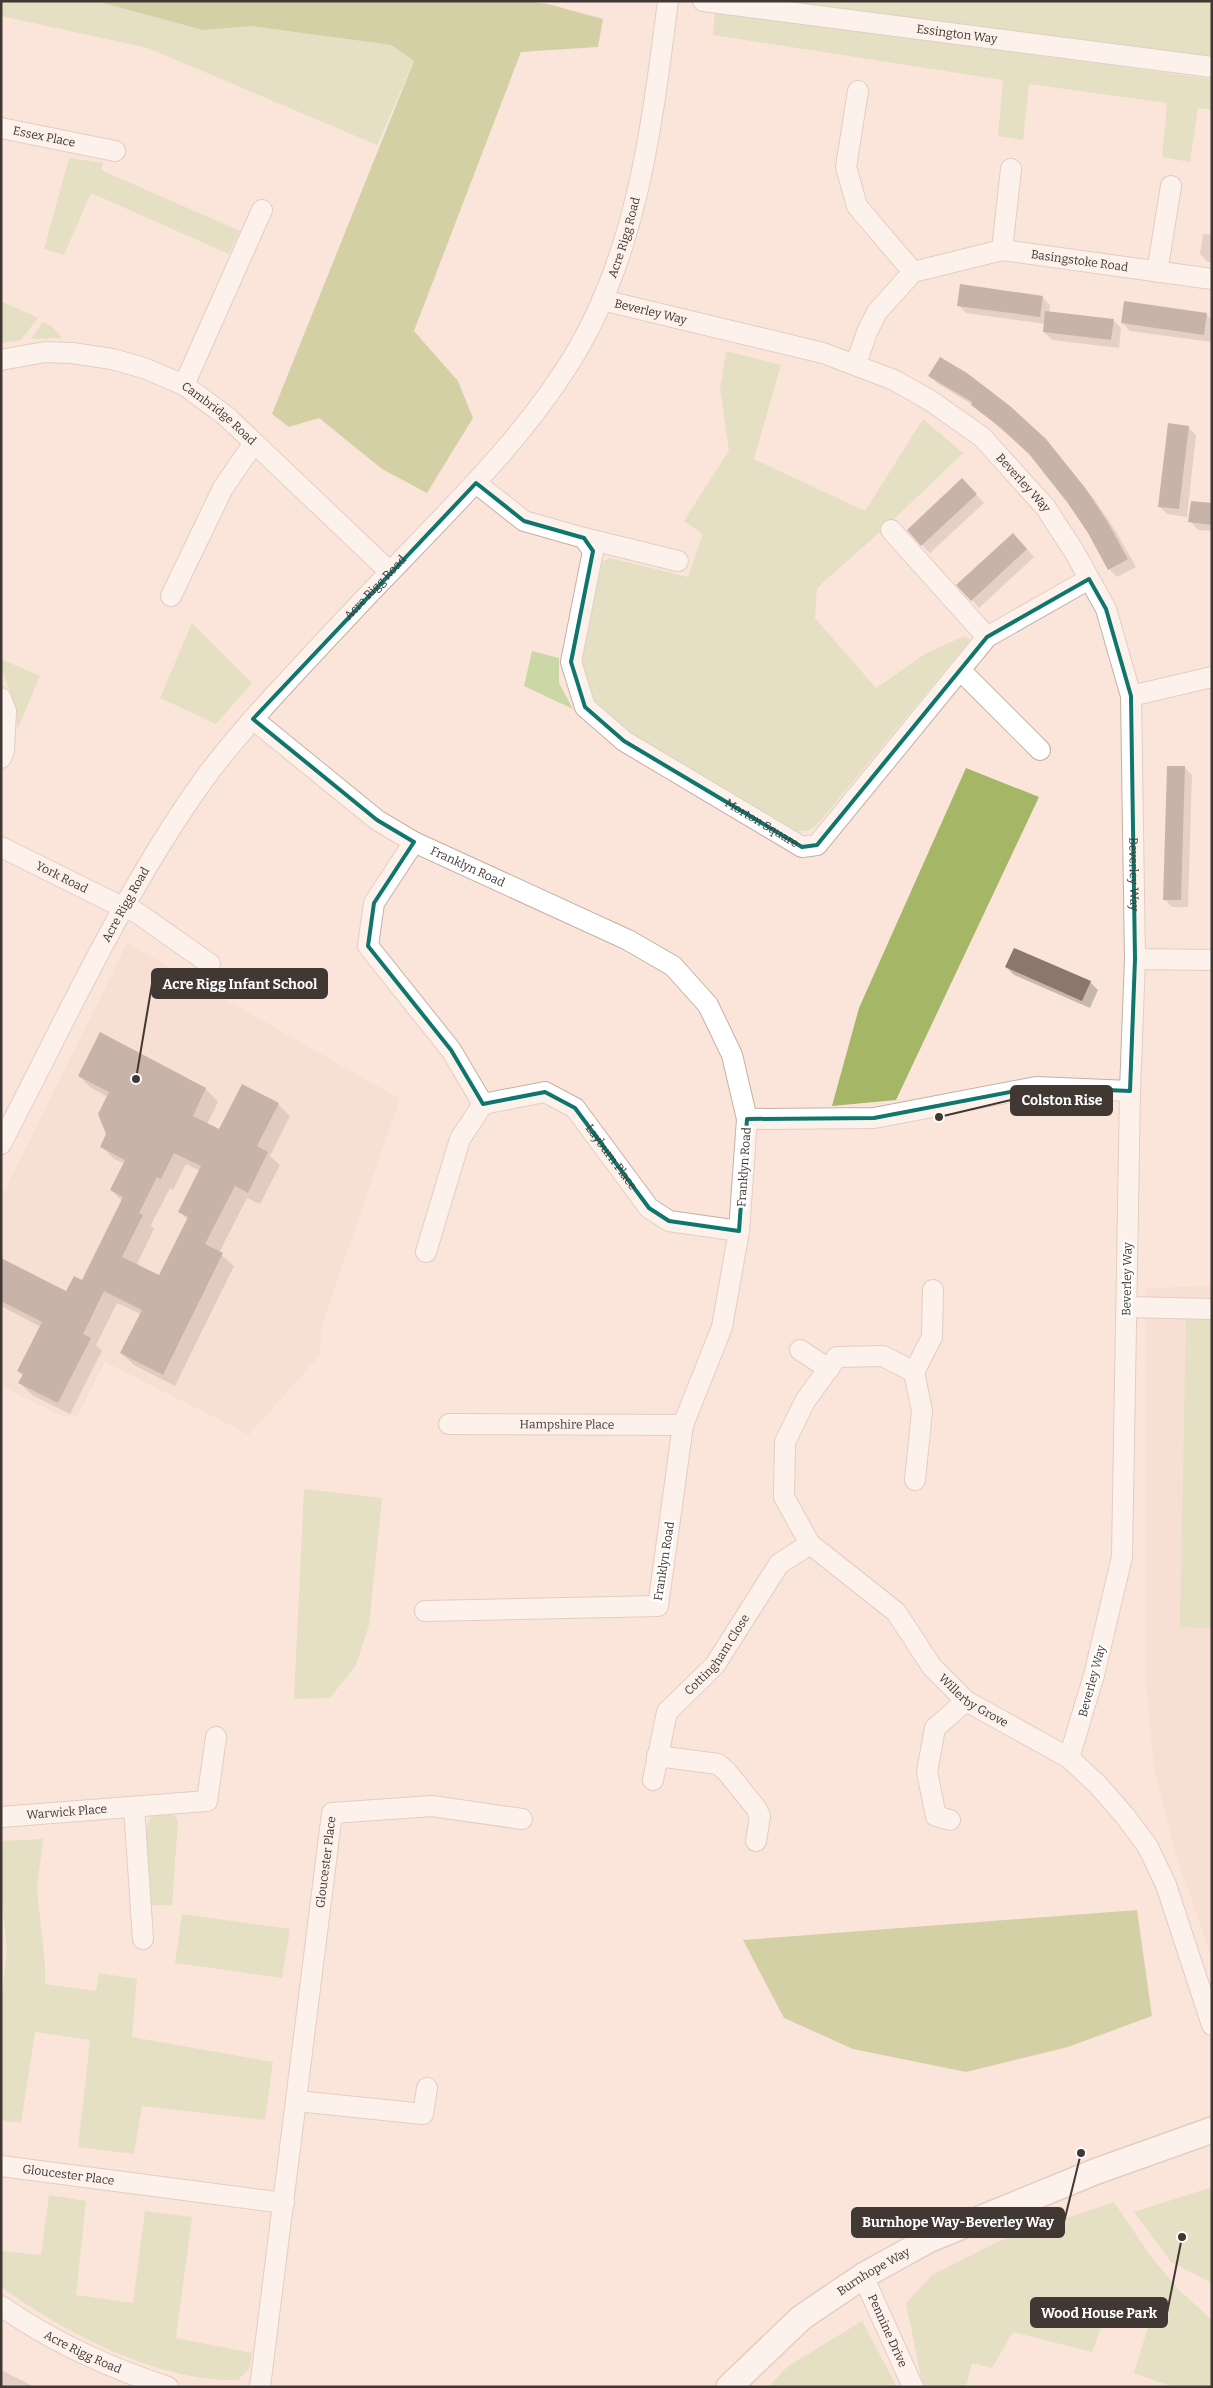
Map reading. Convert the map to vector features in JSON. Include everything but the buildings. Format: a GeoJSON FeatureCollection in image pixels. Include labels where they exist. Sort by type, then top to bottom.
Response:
{"type":"FeatureCollection","features":[{"type":"Feature","properties":{"kind":"main road","name":"Burnhope Way"},"geometry":{"type":"LineString","coordinates":[[728,2387],[801,2318],[862,2276],[928,2240],[1002,2208],[1212,2130]]}},
{"type":"Feature","properties":{"kind":"street","name":"Acre Rigg Road"},"geometry":{"type":"LineString","coordinates":[[1,1144],[122,908],[202,783],[252,718],[476,483],[528,423],[573,358],[602,300],[620,254],[638,192],[645,158],[668,1]]}},
{"type":"Feature","properties":{"kind":"street","name":"Essington Way"},"geometry":{"type":"LineString","coordinates":[[703,1],[1212,67]]}},
{"type":"Feature","properties":{"kind":"street"},"geometry":{"type":"LineString","coordinates":[[856,364],[867,332],[877,312],[913,272],[858,206],[846,167],[858,91]]}},
{"type":"Feature","properties":{"kind":"street","name":"Essex Place"},"geometry":{"type":"LineString","coordinates":[[1,128],[115,151]]}},
{"type":"Feature","properties":{"kind":"street"},"geometry":{"type":"LineString","coordinates":[[1002,250],[1012,168]]}},
{"type":"Feature","properties":{"kind":"street"},"geometry":{"type":"LineString","coordinates":[[1157,272],[1172,186]]}},
{"type":"Feature","properties":{"kind":"street"},"geometry":{"type":"LineString","coordinates":[[184,385],[262,210]]}},
{"type":"Feature","properties":{"kind":"street","name":"Basingstoke Road"},"geometry":{"type":"LineString","coordinates":[[913,272],[1002,250],[1212,279]]}},
{"type":"Feature","properties":{"kind":"street","name":"Beverley Way"},"geometry":{"type":"LineString","coordinates":[[602,300],[823,353],[894,380],[931,401],[982,438],[1046,508],[1090,579],[1106,609],[1131,696],[1135,958],[1130,1091],[1122,1557],[1094,1675],[1069,1758]]}},
{"type":"Feature","properties":{"kind":"street","name":"Cambridge Road"},"geometry":{"type":"LineString","coordinates":[[1,360],[44,352],[72,353],[112,359],[144,368],[184,385],[226,416],[390,572]]}},
{"type":"Feature","properties":{"kind":"street"},"geometry":{"type":"LineString","coordinates":[[171,596],[223,488],[254,444]]}},
{"type":"Feature","properties":{"kind":"street"},"geometry":{"type":"LineString","coordinates":[[476,483],[524,521],[678,561]]}},
{"type":"Feature","properties":{"kind":"street"},"geometry":{"type":"LineString","coordinates":[[891,530],[987,637]]}},
{"type":"Feature","properties":{"kind":"street","name":"Morton Square"},"geometry":{"type":"LineString","coordinates":[[584,538],[594,551],[571,662],[585,707],[624,741],[802,847],[817,845],[987,637],[1090,579]]}},
{"type":"Feature","properties":{"kind":"street"},"geometry":{"type":"LineString","coordinates":[[960,670],[1040,750]]}},
{"type":"Feature","properties":{"kind":"street"},"geometry":{"type":"LineString","coordinates":[[1131,696],[1212,677]]}},
{"type":"Feature","properties":{"kind":"street"},"geometry":{"type":"LineString","coordinates":[[1,698],[6,710],[4,751],[1,758]]}},
{"type":"Feature","properties":{"kind":"street","name":"Franklyn Road"},"geometry":{"type":"LineString","coordinates":[[252,718],[376,820],[414,842],[628,940],[673,966],[708,1005],[732,1055],[747,1118],[739,1231],[722,1327],[683,1425],[658,1606],[425,1612]]}},
{"type":"Feature","properties":{"kind":"street"},"geometry":{"type":"LineString","coordinates":[[414,842],[374,903],[368,946],[451,1050],[483,1104],[460,1139],[426,1252]]}},
{"type":"Feature","properties":{"kind":"street","name":"York Road"},"geometry":{"type":"LineString","coordinates":[[3,854],[122,908],[136,912],[210,964]]}},
{"type":"Feature","properties":{"kind":"street"},"geometry":{"type":"LineString","coordinates":[[1135,958],[1212,960]]}},
{"type":"Feature","properties":{"kind":"street"},"geometry":{"type":"LineString","coordinates":[[747,1118],[874,1118],[1036,1087],[1130,1091]]}},
{"type":"Feature","properties":{"kind":"street","name":"Layburn Place"},"geometry":{"type":"LineString","coordinates":[[483,1104],[545,1092],[575,1108],[649,1208],[669,1222],[739,1231]]}},
{"type":"Feature","properties":{"kind":"street"},"geometry":{"type":"LineString","coordinates":[[915,1480],[922,1411],[914,1372],[932,1336],[933,1290]]}},
{"type":"Feature","properties":{"kind":"street"},"geometry":{"type":"LineString","coordinates":[[1126,1307],[1212,1309]]}},
{"type":"Feature","properties":{"kind":"street"},"geometry":{"type":"LineString","coordinates":[[800,1350],[829,1369]]}},
{"type":"Feature","properties":{"kind":"street","name":"Willerby Grove"},"geometry":{"type":"LineString","coordinates":[[914,1372],[883,1356],[838,1357],[805,1401],[785,1442],[784,1497],[810,1544],[896,1612],[932,1667],[966,1701],[1069,1758],[1098,1785],[1148,1847],[1166,1885],[1212,2026]]}},
{"type":"Feature","properties":{"kind":"street","name":"Hampshire Place"},"geometry":{"type":"LineString","coordinates":[[449,1424],[683,1425]]}},
{"type":"Feature","properties":{"kind":"street","name":"Cottingham Close"},"geometry":{"type":"LineString","coordinates":[[652,1780],[667,1712],[715,1665],[780,1564],[810,1544]]}},
{"type":"Feature","properties":{"kind":"street"},"geometry":{"type":"LineString","coordinates":[[950,1820],[936,1816],[927,1772],[935,1728],[966,1701]]}},
{"type":"Feature","properties":{"kind":"street","name":"Warwick Place"},"geometry":{"type":"LineString","coordinates":[[1,1817],[207,1801],[216,1737]]}},
{"type":"Feature","properties":{"kind":"street"},"geometry":{"type":"LineString","coordinates":[[658,1756],[718,1764],[727,1772],[756,1808],[760,1816],[756,1841]]}},
{"type":"Feature","properties":{"kind":"street","name":"Gloucester Place"},"geometry":{"type":"LineString","coordinates":[[260,2387],[332,1813],[432,1806],[522,1819]]}},
{"type":"Feature","properties":{"kind":"street"},"geometry":{"type":"LineString","coordinates":[[134,1807],[143,1939]]}},
{"type":"Feature","properties":{"kind":"street"},"geometry":{"type":"LineString","coordinates":[[297,2101],[423,2114],[427,2088]]}},
{"type":"Feature","properties":{"kind":"street","name":"Gloucester Place"},"geometry":{"type":"LineString","coordinates":[[1,2166],[284,2203]]}},
{"type":"Feature","properties":{"kind":"street","name":"Pennine Drive"},"geometry":{"type":"LineString","coordinates":[[862,2276],[913,2387]]}},
{"type":"Feature","properties":{"kind":"street","name":"Acre Rigg Road"},"geometry":{"type":"LineString","coordinates":[[1,2306],[51,2337],[140,2378],[168,2387]]}},
{"type":"Feature","properties":{"kind":"highlighted area"},"geometry":{"type":"Polygon","coordinates":[[[476,483],[524,521],[584,538],[593,551],[571,662],[585,707],[624,741],[802,847],[817,845],[987,637],[1089,579],[1106,609],[1131,696],[1135,959],[1130,1091],[1036,1087],[874,1118],[747,1119],[739,1231],[669,1221],[649,1208],[575,1108],[545,1092],[483,1104],[451,1050],[368,946],[374,903],[414,842],[377,820],[253,719],[476,483]]]}},
{"type":"Feature","properties":{"kind":"shaded area"},"geometry":{"type":"Polygon","coordinates":[[[127,943],[400,1099],[322,1326],[320,1355],[249,1435],[105,1362],[78,1415],[63,1417],[1,1386],[1,1198],[127,943]]]}},
{"type":"Feature","properties":{"kind":"shaded area"},"geometry":{"type":"Polygon","coordinates":[[[1212,1286],[1212,1960],[1176,1855],[1154,1770],[1145,1674],[1145,1288],[1212,1286]]]}},
{"type":"Feature","properties":{"kind":"green space"},"geometry":{"type":"Polygon","coordinates":[[[1,1],[95,1],[203,30],[251,26],[391,45],[414,61],[377,145],[148,48],[1,16],[1,1]]]}},
{"type":"Feature","properties":{"kind":"green space"},"geometry":{"type":"Polygon","coordinates":[[[95,1],[524,1],[548,4],[603,19],[598,47],[521,52],[414,331],[458,381],[473,418],[427,493],[382,469],[319,418],[289,427],[272,414],[414,61],[391,45],[251,26],[203,30],[95,1]]]}},
{"type":"Feature","properties":{"kind":"green space"},"geometry":{"type":"Polygon","coordinates":[[[777,1],[1212,1],[1212,56],[777,1]]]}},
{"type":"Feature","properties":{"kind":"green space"},"geometry":{"type":"Polygon","coordinates":[[[715,11],[1212,79],[1212,110],[1198,108],[1190,162],[1162,157],[1167,103],[1029,84],[1023,140],[998,136],[1003,80],[713,35],[715,11]]]}},
{"type":"Feature","properties":{"kind":"green space"},"geometry":{"type":"Polygon","coordinates":[[[69,158],[103,163],[101,170],[240,231],[229,254],[91,193],[64,255],[44,249],[69,158]]]}},
{"type":"Feature","properties":{"kind":"green space"},"geometry":{"type":"Polygon","coordinates":[[[1,301],[38,318],[21,340],[1,343],[1,301]]]}},
{"type":"Feature","properties":{"kind":"green space"},"geometry":{"type":"Polygon","coordinates":[[[43,322],[53,327],[62,338],[31,339],[43,322]]]}},
{"type":"Feature","properties":{"kind":"green space"},"geometry":{"type":"Polygon","coordinates":[[[726,351],[781,365],[754,459],[865,511],[923,419],[963,453],[890,523],[817,588],[815,618],[876,688],[925,654],[964,636],[970,640],[817,825],[810,830],[795,832],[613,726],[587,694],[576,661],[597,564],[610,558],[688,577],[703,534],[684,521],[729,450],[720,389],[726,351]]]}},
{"type":"Feature","properties":{"kind":"green space"},"geometry":{"type":"Polygon","coordinates":[[[192,623],[252,683],[216,724],[160,698],[192,623]]]}},
{"type":"Feature","properties":{"kind":"green space"},"geometry":{"type":"Polygon","coordinates":[[[532,651],[559,658],[559,683],[573,709],[524,686],[532,651]]]}},
{"type":"Feature","properties":{"kind":"green space"},"geometry":{"type":"Polygon","coordinates":[[[1,659],[40,676],[18,728],[10,691],[1,669],[1,659]]]}},
{"type":"Feature","properties":{"kind":"green space"},"geometry":{"type":"Polygon","coordinates":[[[966,768],[1039,797],[896,1100],[832,1106],[859,1008],[966,768]]]}},
{"type":"Feature","properties":{"kind":"green space"},"geometry":{"type":"Polygon","coordinates":[[[1186,1319],[1212,1320],[1212,1628],[1180,1627],[1186,1319]]]}},
{"type":"Feature","properties":{"kind":"green space"},"geometry":{"type":"Polygon","coordinates":[[[304,1489],[382,1498],[369,1625],[356,1665],[330,1698],[294,1699],[304,1489]]]}},
{"type":"Feature","properties":{"kind":"green space"},"geometry":{"type":"Polygon","coordinates":[[[162,1813],[172,1814],[178,1820],[172,1905],[151,1905],[146,1828],[151,1817],[162,1813]]]}},
{"type":"Feature","properties":{"kind":"green space"},"geometry":{"type":"Polygon","coordinates":[[[43,1839],[37,1889],[45,1965],[45,1984],[96,1991],[99,1973],[137,1979],[132,2037],[273,2062],[265,2120],[142,2106],[134,2154],[78,2147],[90,2040],[35,2032],[21,2123],[1,2120],[1,2003],[7,1951],[1,1893],[1,1841],[43,1839]]]}},
{"type":"Feature","properties":{"kind":"green space"},"geometry":{"type":"Polygon","coordinates":[[[1137,1910],[1152,2016],[1068,2047],[966,2072],[853,2049],[784,2018],[743,1940],[1137,1910]]]}},
{"type":"Feature","properties":{"kind":"green space"},"geometry":{"type":"Polygon","coordinates":[[[182,1914],[290,1929],[282,1978],[175,1963],[182,1914]]]}},
{"type":"Feature","properties":{"kind":"green space"},"geometry":{"type":"Polygon","coordinates":[[[1212,2187],[1212,2283],[1171,2262],[1134,2212],[1212,2187]]]}},
{"type":"Feature","properties":{"kind":"green space"},"geometry":{"type":"Polygon","coordinates":[[[49,2195],[86,2201],[76,2295],[133,2303],[145,2211],[192,2217],[176,2338],[252,2353],[249,2369],[238,2380],[176,2373],[145,2364],[113,2352],[83,2337],[1,2287],[1,2251],[41,2255],[49,2195]]]}},
{"type":"Feature","properties":{"kind":"green space"},"geometry":{"type":"Polygon","coordinates":[[[1114,2202],[1152,2258],[1179,2290],[1212,2320],[1212,2387],[1173,2387],[1134,2373],[1148,2327],[1111,2302],[1092,2352],[1013,2332],[992,2368],[972,2363],[966,2387],[923,2387],[906,2303],[932,2275],[997,2242],[1114,2202]]]}},
{"type":"Feature","properties":{"kind":"green space"},"geometry":{"type":"Polygon","coordinates":[[[862,2321],[897,2387],[768,2387],[787,2367],[862,2321]]]}},
{"type":"Feature","properties":{"kind":"place","name":"Acre Rigg Infant School"},"geometry":{"type":"Point","coordinates":[136,1079]}},
{"type":"Feature","properties":{"kind":"place","name":"Colston Rise"},"geometry":{"type":"Point","coordinates":[939,1117]}},
{"type":"Feature","properties":{"kind":"place","name":"Burnhope Way-Beverley Way"},"geometry":{"type":"Point","coordinates":[1081,2153]}},
{"type":"Feature","properties":{"kind":"place","name":"Wood House Park"},"geometry":{"type":"Point","coordinates":[1182,2237]}}]}
